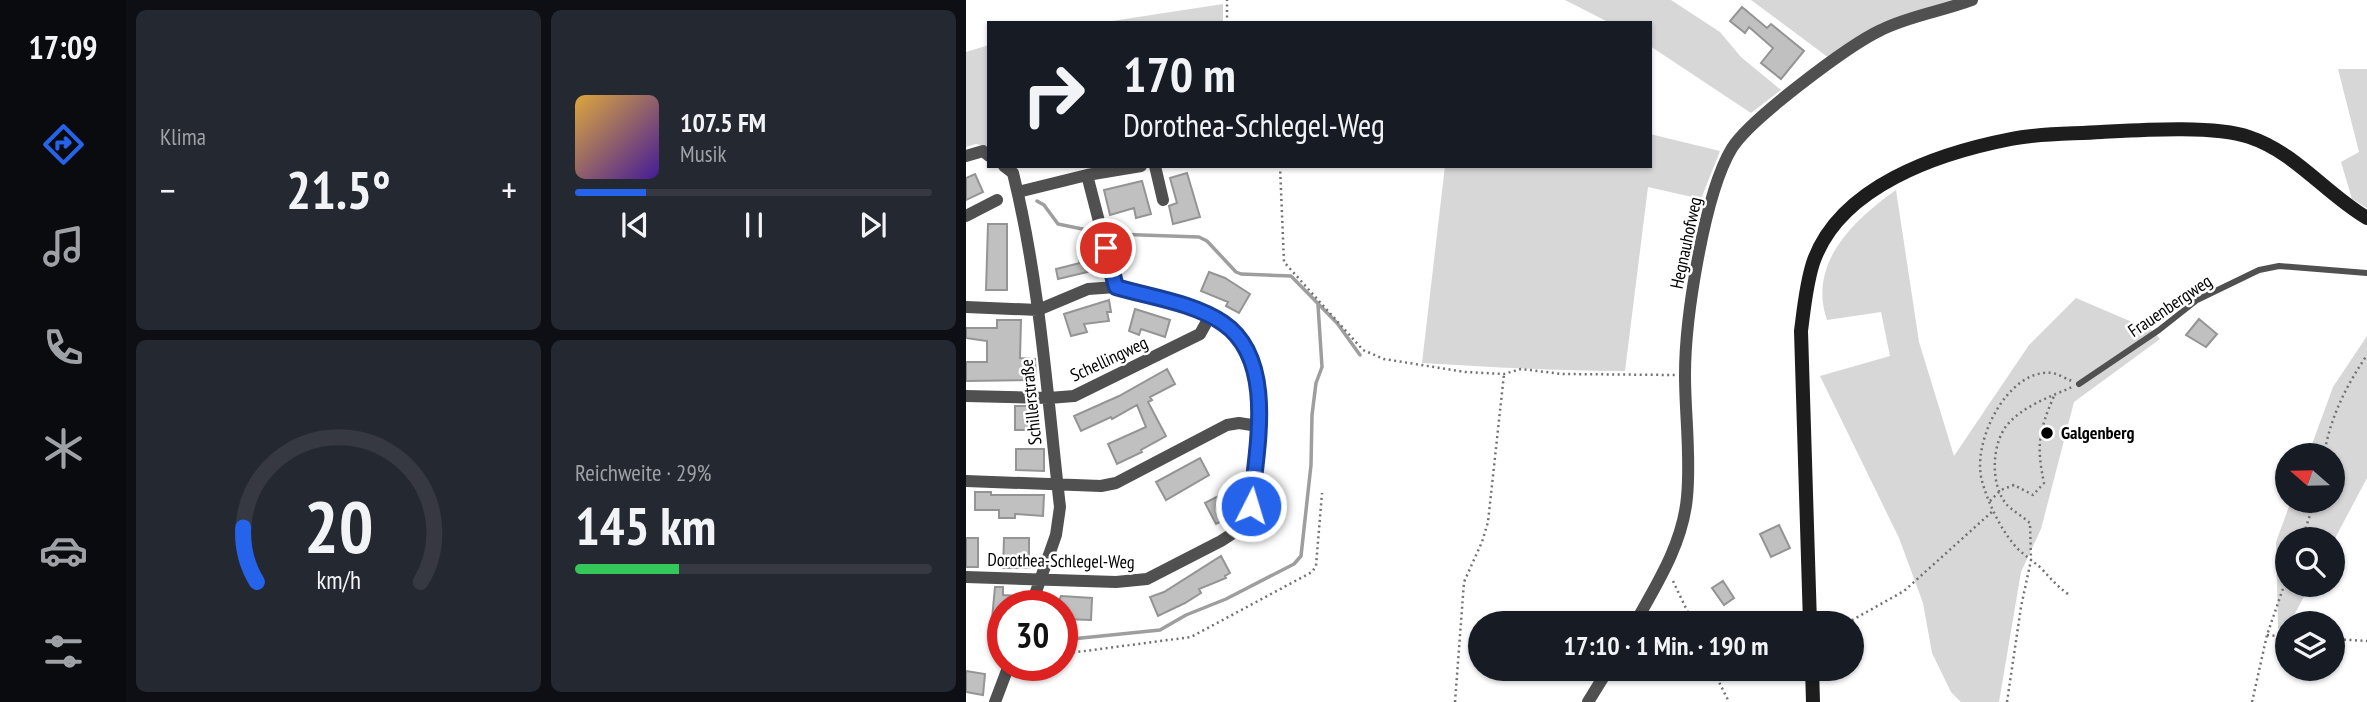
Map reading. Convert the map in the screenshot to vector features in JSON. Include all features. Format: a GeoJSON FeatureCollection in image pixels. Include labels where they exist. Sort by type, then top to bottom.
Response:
{"type":"FeatureCollection","features":[{"type":"Feature","properties":{"kind":"main road"},"geometry":{"type":"LineString","coordinates":[[1810,611],[1801,331],[1814,261],[1839,220],[1863,198],[1890,179],[1925,163],[2014,138],[2141,130],[2217,132],[2248,136],[2276,148],[2367,218]]}},
{"type":"Feature","properties":{"kind":"main road"},"geometry":{"type":"LineString","coordinates":[[1812,681],[1813,702]]}},
{"type":"Feature","properties":{"kind":"street","name":"Hegnauhofweg"},"geometry":{"type":"LineString","coordinates":[[1642,611],[1664,571],[1678,536],[1687,498],[1688,430],[1685,375],[1689,316],[1715,188],[1734,145],[1758,120],[1860,42],[1883,29],[1972,0]]}},
{"type":"Feature","properties":{"kind":"street"},"geometry":{"type":"LineString","coordinates":[[966,156],[983,152],[987,155]]}},
{"type":"Feature","properties":{"kind":"street","name":"Schillerstraße"},"geometry":{"type":"LineString","coordinates":[[1007,168],[1013,173],[1018,192],[1038,310],[1057,484],[1059,519],[1037,590]]}},
{"type":"Feature","properties":{"kind":"street"},"geometry":{"type":"LineString","coordinates":[[1018,192],[1129,168]]}},
{"type":"Feature","properties":{"kind":"street"},"geometry":{"type":"LineString","coordinates":[[1155,168],[1163,200]]}},
{"type":"Feature","properties":{"kind":"street"},"geometry":{"type":"LineString","coordinates":[[966,307],[1038,310],[1088,289],[1116,287],[1087,175]]}},
{"type":"Feature","properties":{"kind":"street"},"geometry":{"type":"LineString","coordinates":[[966,215],[997,200]]}},
{"type":"Feature","properties":{"kind":"street","name":"Dorothea-Schlegel-Weg"},"geometry":{"type":"LineString","coordinates":[[966,577],[1116,582],[1147,579],[1238,530],[1251,506],[1259,390],[1253,359],[1233,332],[1210,316],[1116,287]]}},
{"type":"Feature","properties":{"kind":"street","name":"Schellingweg"},"geometry":{"type":"LineString","coordinates":[[966,396],[1073,396],[1200,334],[1210,316]]}},
{"type":"Feature","properties":{"kind":"street"},"geometry":{"type":"LineString","coordinates":[[966,481],[1101,486],[1116,483],[1227,425],[1239,423],[1258,426]]}},
{"type":"Feature","properties":{"kind":"street"},"geometry":{"type":"LineString","coordinates":[[995,702],[1003,681]]}},
{"type":"Feature","properties":{"kind":"street"},"geometry":{"type":"LineString","coordinates":[[1588,702],[1601,681]]}},
{"type":"Feature","properties":{"kind":"lane","name":"Frauenbergweg"},"geometry":{"type":"LineString","coordinates":[[2079,384],[2160,330],[2196,300],[2259,270],[2279,265],[2367,273]]}},
{"type":"Feature","properties":{"kind":"path"},"geometry":{"type":"LineString","coordinates":[[1227,0],[1227,21]]}},
{"type":"Feature","properties":{"kind":"path"},"geometry":{"type":"LineString","coordinates":[[1279,168],[1284,262],[1363,350],[1384,359],[1465,372],[1504,374],[1521,369],[1589,375],[1685,375]]}},
{"type":"Feature","properties":{"kind":"path"},"geometry":{"type":"LineString","coordinates":[[2326,443],[2347,385],[2367,355]]}},
{"type":"Feature","properties":{"kind":"path"},"geometry":{"type":"LineString","coordinates":[[2068,594],[2051,582],[2010,539],[1981,479],[1980,454],[1985,430],[1995,409],[2032,375],[2053,373],[2079,384]]}},
{"type":"Feature","properties":{"kind":"path"},"geometry":{"type":"LineString","coordinates":[[1455,702],[1464,583],[1488,522],[1504,374]]}},
{"type":"Feature","properties":{"kind":"path"},"geometry":{"type":"LineString","coordinates":[[2007,702],[2031,560],[2030,523],[2006,504],[1994,472],[1996,448],[2006,425],[2027,408],[2079,384]]}},
{"type":"Feature","properties":{"kind":"path"},"geometry":{"type":"LineString","coordinates":[[1990,501],[2001,490],[2014,485],[2032,495],[2044,483],[2038,455],[2042,424],[2054,396]]}},
{"type":"Feature","properties":{"kind":"path"},"geometry":{"type":"LineString","coordinates":[[1078,652],[1191,637],[1312,572],[1316,566],[1322,493]]}},
{"type":"Feature","properties":{"kind":"path"},"geometry":{"type":"LineString","coordinates":[[1864,613],[1904,591],[1994,510]]}},
{"type":"Feature","properties":{"kind":"path"},"geometry":{"type":"LineString","coordinates":[[1664,571],[1672,579],[1687,611]]}},
{"type":"Feature","properties":{"kind":"path"},"geometry":{"type":"LineString","coordinates":[[2252,702],[2267,635],[2280,597]]}},
{"type":"Feature","properties":{"kind":"path"},"geometry":{"type":"LineString","coordinates":[[2267,635],[2275,635]]}},
{"type":"Feature","properties":{"kind":"path"},"geometry":{"type":"LineString","coordinates":[[2345,640],[2367,641]]}},
{"type":"Feature","properties":{"kind":"path"},"geometry":{"type":"LineString","coordinates":[[1718,681],[1729,702]]}},
{"type":"Feature","properties":{"kind":"shaded area"},"geometry":{"type":"Polygon","coordinates":[[[1565,0],[1671,0],[1720,32],[1741,57],[1781,90],[1751,113],[1652,47],[1652,21],[1606,21],[1565,0]]]}},
{"type":"Feature","properties":{"kind":"shaded area"},"geometry":{"type":"Polygon","coordinates":[[[1751,0],[1960,0],[1829,58],[1751,0]]]}},
{"type":"Feature","properties":{"kind":"shaded area"},"geometry":{"type":"Polygon","coordinates":[[[1223,4],[1223,21],[1112,21],[1223,4]]]}},
{"type":"Feature","properties":{"kind":"shaded area"},"geometry":{"type":"Polygon","coordinates":[[[987,46],[987,147],[976,144],[966,147],[966,52],[987,46]]]}},
{"type":"Feature","properties":{"kind":"shaded area"},"geometry":{"type":"Polygon","coordinates":[[[2338,69],[2367,69],[2367,208],[2352,199],[2341,162],[2359,152],[2338,69]]]}},
{"type":"Feature","properties":{"kind":"shaded area"},"geometry":{"type":"Polygon","coordinates":[[[1652,134],[1720,151],[1701,199],[1648,187],[1625,371],[1422,363],[1445,168],[1652,168],[1652,134]]]}},
{"type":"Feature","properties":{"kind":"shaded area"},"geometry":{"type":"Polygon","coordinates":[[[1896,190],[1919,342],[1954,456],[2029,345],[2076,298],[2153,331],[2160,339],[2074,402],[2041,529],[2021,572],[1999,702],[1961,702],[1951,692],[1932,653],[1923,603],[1899,538],[1820,376],[1890,356],[1881,312],[1827,320],[1823,299],[1829,261],[1839,244],[1865,215],[1896,190]]]}},
{"type":"Feature","properties":{"kind":"shaded area"},"geometry":{"type":"Polygon","coordinates":[[[2367,336],[2367,478],[2341,527],[2281,527],[2287,513],[2345,513],[2345,443],[2312,443],[2333,387],[2367,336]]]}},
{"type":"Feature","properties":{"kind":"shaded area"},"geometry":{"type":"Polygon","coordinates":[[[2277,597],[2304,597],[2296,611],[2278,611],[2277,597]]]}},
{"type":"Feature","properties":{"kind":"building"},"geometry":{"type":"Polygon","coordinates":[[[1742,7],[1767,28],[1771,24],[1804,51],[1781,79],[1761,63],[1773,48],[1749,27],[1745,33],[1730,21],[1742,7]]]}},
{"type":"Feature","properties":{"kind":"building"},"geometry":{"type":"Polygon","coordinates":[[[1187,173],[1200,217],[1173,224],[1169,206],[1177,203],[1170,178],[1187,173]]]}},
{"type":"Feature","properties":{"kind":"building"},"geometry":{"type":"Polygon","coordinates":[[[975,174],[983,192],[966,200],[966,178],[975,174]]]}},
{"type":"Feature","properties":{"kind":"building"},"geometry":{"type":"Polygon","coordinates":[[[1142,181],[1151,214],[1136,218],[1134,208],[1110,215],[1104,190],[1142,181]]]}},
{"type":"Feature","properties":{"kind":"building"},"geometry":{"type":"Polygon","coordinates":[[[988,224],[1007,224],[1007,290],[986,290],[988,224]]]}},
{"type":"Feature","properties":{"kind":"building"},"geometry":{"type":"Polygon","coordinates":[[[1094,246],[1100,269],[1058,279],[1056,269],[1080,263],[1077,250],[1094,246]]]}},
{"type":"Feature","properties":{"kind":"building"},"geometry":{"type":"Polygon","coordinates":[[[1209,272],[1225,278],[1250,294],[1239,313],[1226,306],[1228,302],[1201,291],[1209,272]]]}},
{"type":"Feature","properties":{"kind":"building"},"geometry":{"type":"Polygon","coordinates":[[[1109,300],[1109,321],[1084,324],[1087,332],[1071,336],[1064,314],[1109,300]]]}},
{"type":"Feature","properties":{"kind":"building"},"geometry":{"type":"Polygon","coordinates":[[[1135,309],[1170,320],[1165,337],[1141,329],[1139,335],[1129,331],[1135,309]]]}},
{"type":"Feature","properties":{"kind":"building"},"geometry":{"type":"Polygon","coordinates":[[[2199,319],[2217,334],[2206,347],[2186,335],[2199,319]]]}},
{"type":"Feature","properties":{"kind":"building"},"geometry":{"type":"Polygon","coordinates":[[[997,320],[1021,320],[1020,358],[1035,359],[1036,380],[966,381],[966,362],[987,362],[987,341],[966,338],[966,328],[997,328],[997,320]]]}},
{"type":"Feature","properties":{"kind":"building"},"geometry":{"type":"Polygon","coordinates":[[[1167,369],[1175,384],[1150,397],[1152,400],[1148,402],[1166,436],[1117,464],[1108,444],[1146,427],[1137,405],[1112,419],[1111,417],[1081,431],[1074,416],[1119,396],[1167,369]]]}},
{"type":"Feature","properties":{"kind":"building"},"geometry":{"type":"Polygon","coordinates":[[[1015,406],[1036,406],[1036,430],[1015,430],[1015,406]]]}},
{"type":"Feature","properties":{"kind":"building"},"geometry":{"type":"Polygon","coordinates":[[[1016,449],[1044,449],[1044,471],[1016,470],[1016,449]]]}},
{"type":"Feature","properties":{"kind":"building"},"geometry":{"type":"Polygon","coordinates":[[[1200,458],[1209,475],[1166,500],[1156,482],[1200,458]]]}},
{"type":"Feature","properties":{"kind":"building"},"geometry":{"type":"Polygon","coordinates":[[[975,492],[991,492],[991,495],[1044,495],[1043,516],[1015,514],[1015,518],[999,518],[999,510],[975,510],[975,492]]]}},
{"type":"Feature","properties":{"kind":"building"},"geometry":{"type":"Polygon","coordinates":[[[1226,492],[1238,513],[1216,524],[1205,503],[1226,492]]]}},
{"type":"Feature","properties":{"kind":"building"},"geometry":{"type":"Polygon","coordinates":[[[1779,525],[1790,548],[1771,557],[1760,534],[1779,525]]]}},
{"type":"Feature","properties":{"kind":"building"},"geometry":{"type":"Polygon","coordinates":[[[966,538],[978,538],[978,567],[966,567],[966,538]]]}},
{"type":"Feature","properties":{"kind":"building"},"geometry":{"type":"Polygon","coordinates":[[[1004,538],[1029,538],[1029,568],[1003,568],[1004,538]]]}},
{"type":"Feature","properties":{"kind":"building"},"geometry":{"type":"Polygon","coordinates":[[[1221,556],[1230,573],[1226,578],[1199,589],[1201,593],[1158,616],[1150,597],[1164,592],[1221,556]]]}},
{"type":"Feature","properties":{"kind":"building"},"geometry":{"type":"Polygon","coordinates":[[[1723,581],[1734,598],[1724,605],[1712,588],[1723,581]]]}},
{"type":"Feature","properties":{"kind":"building"},"geometry":{"type":"Polygon","coordinates":[[[1078,597],[1092,598],[1091,620],[1078,620],[1078,597]]]}},
{"type":"Feature","properties":{"kind":"building"},"geometry":{"type":"Polygon","coordinates":[[[966,671],[985,674],[983,695],[966,692],[966,671]]]}},
{"type":"Feature","properties":{"kind":"waterway"},"geometry":{"type":"LineString","coordinates":[[1037,201],[1044,205],[1058,224],[1092,231]]}},
{"type":"Feature","properties":{"kind":"waterway"},"geometry":{"type":"LineString","coordinates":[[1113,234],[1199,237],[1207,241],[1236,272],[1291,276],[1337,323],[1360,355]]}},
{"type":"Feature","properties":{"kind":"waterway"},"geometry":{"type":"LineString","coordinates":[[1078,638],[1160,630],[1294,564],[1301,556],[1311,465],[1312,415],[1316,383],[1322,367],[1318,305]]}},
{"type":"Feature","properties":{"kind":"place","name":"Galgenberg"},"geometry":{"type":"Point","coordinates":[2047,433]}},
{"type":"Feature","properties":{"kind":"route"},"geometry":{"type":"LineString","coordinates":[[1106,248],[1116,287],[1210,316],[1233,332],[1253,359],[1259,390],[1251,506]]}}]}
